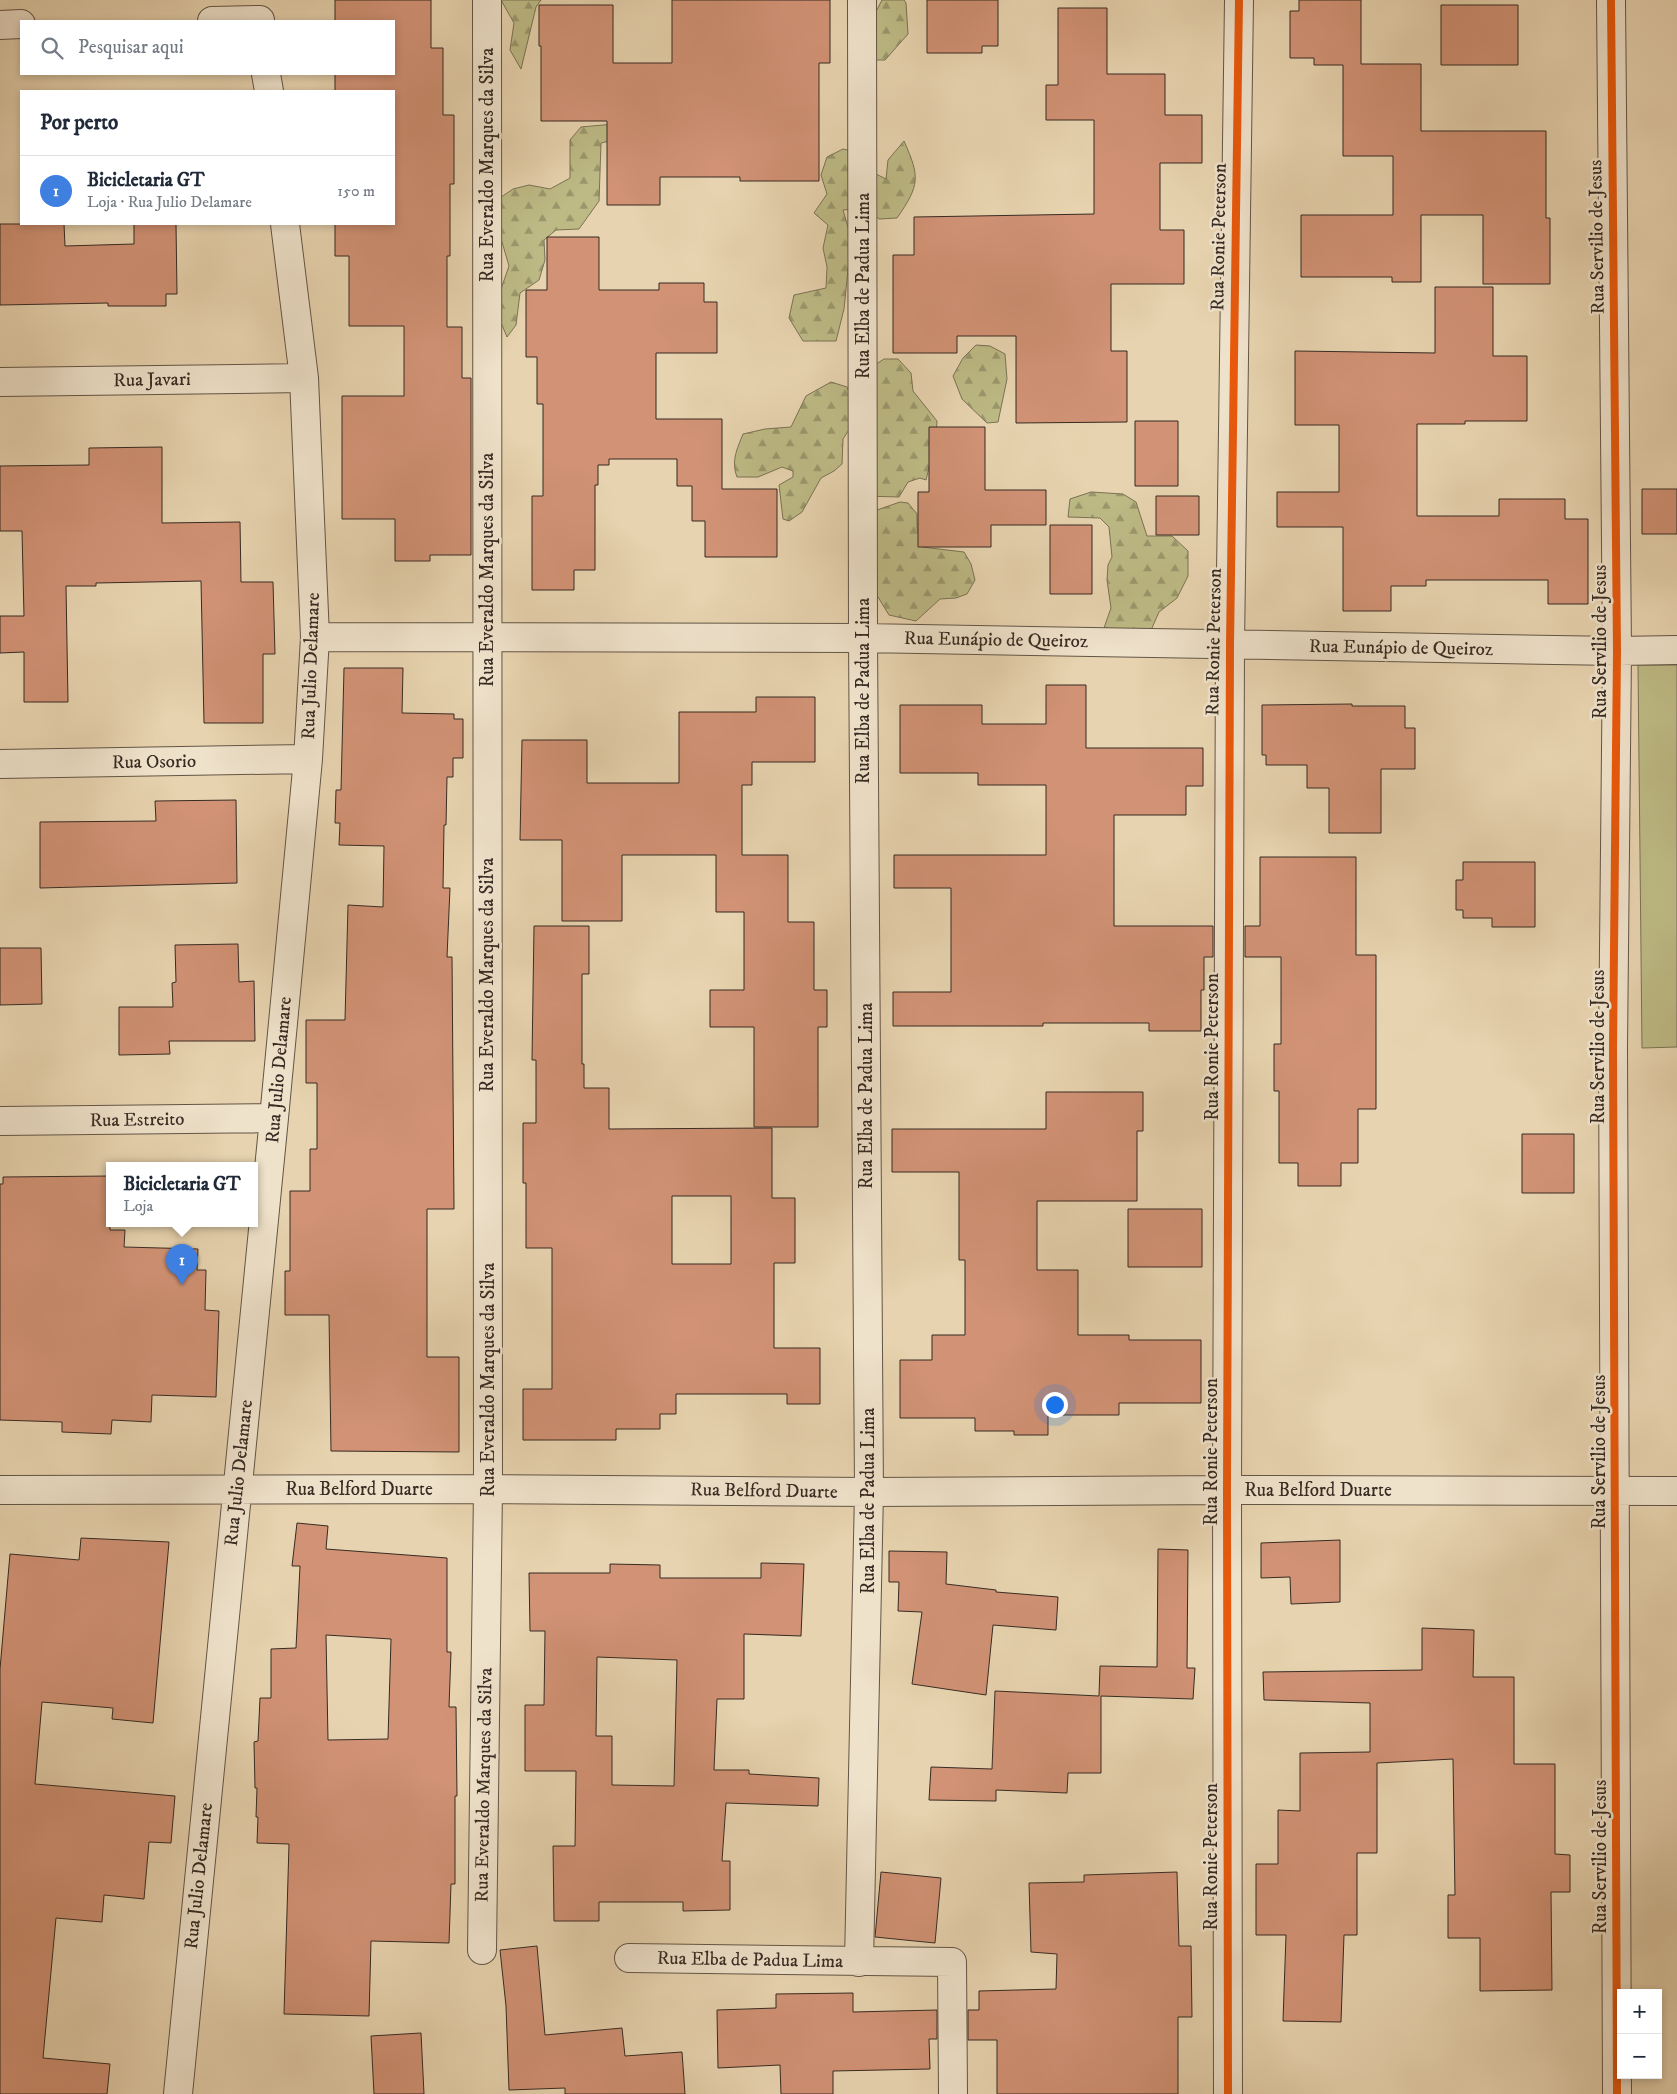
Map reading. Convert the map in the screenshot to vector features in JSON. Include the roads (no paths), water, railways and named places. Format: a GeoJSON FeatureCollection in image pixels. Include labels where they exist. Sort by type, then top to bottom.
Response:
{"type":"FeatureCollection","features":[{"type":"Feature","properties":{"kind":"street","name":"Rua Everaldo Marques da Silva"},"geometry":{"type":"LineString","coordinates":[[482,1950],[488,1488],[487,0]]}},
{"type":"Feature","properties":{"kind":"street","name":"Rua Elba de Padua Lima"},"geometry":{"type":"LineString","coordinates":[[629,1958],[859,1962],[869,1492],[863,638],[862,0]]}},
{"type":"Feature","properties":{"kind":"street","name":"Rua Ronie Peterson"},"geometry":{"type":"LineString","coordinates":[[1228,2094],[1227,1490],[1230,645],[1239,0]]}},
{"type":"Feature","properties":{"kind":"street","name":"Rua Servilio de Jesus"},"geometry":{"type":"LineString","coordinates":[[1611,0],[1617,651],[1614,1048],[1617,2094]]}},
{"type":"Feature","properties":{"kind":"street"},"geometry":{"type":"LineString","coordinates":[[219,20],[259,14]]}},
{"type":"Feature","properties":{"kind":"street"},"geometry":{"type":"LineString","coordinates":[[0,25],[20,24]]}},
{"type":"Feature","properties":{"kind":"street"},"geometry":{"type":"LineString","coordinates":[[266,75],[268,90]]}},
{"type":"Feature","properties":{"kind":"street","name":"Rua Julio Delamare"},"geometry":{"type":"LineString","coordinates":[[178,2094],[308,759],[315,637],[304,378],[285,225]]}},
{"type":"Feature","properties":{"kind":"street","name":"Rua Javari"},"geometry":{"type":"LineString","coordinates":[[0,382],[304,378]]}},
{"type":"Feature","properties":{"kind":"street","name":"Rua Eunápio de Queiroz"},"geometry":{"type":"LineString","coordinates":[[315,637],[863,638],[1617,651],[1677,650]]}},
{"type":"Feature","properties":{"kind":"street","name":"Rua Osorio"},"geometry":{"type":"LineString","coordinates":[[0,764],[308,759]]}},
{"type":"Feature","properties":{"kind":"street","name":"Rua Estreito"},"geometry":{"type":"LineString","coordinates":[[0,1121],[274,1118]]}},
{"type":"Feature","properties":{"kind":"street","name":"Rua Belford Duarte"},"geometry":{"type":"LineString","coordinates":[[0,1490],[488,1488],[869,1492],[1227,1490],[1677,1491]]}},
{"type":"Feature","properties":{"kind":"street"},"geometry":{"type":"LineString","coordinates":[[859,1962],[952,1962],[953,2094]]}},
{"type":"Feature","properties":{"kind":"place","name":"Bicicletaria GT"},"geometry":{"type":"Point","coordinates":[182,1285]}}]}
